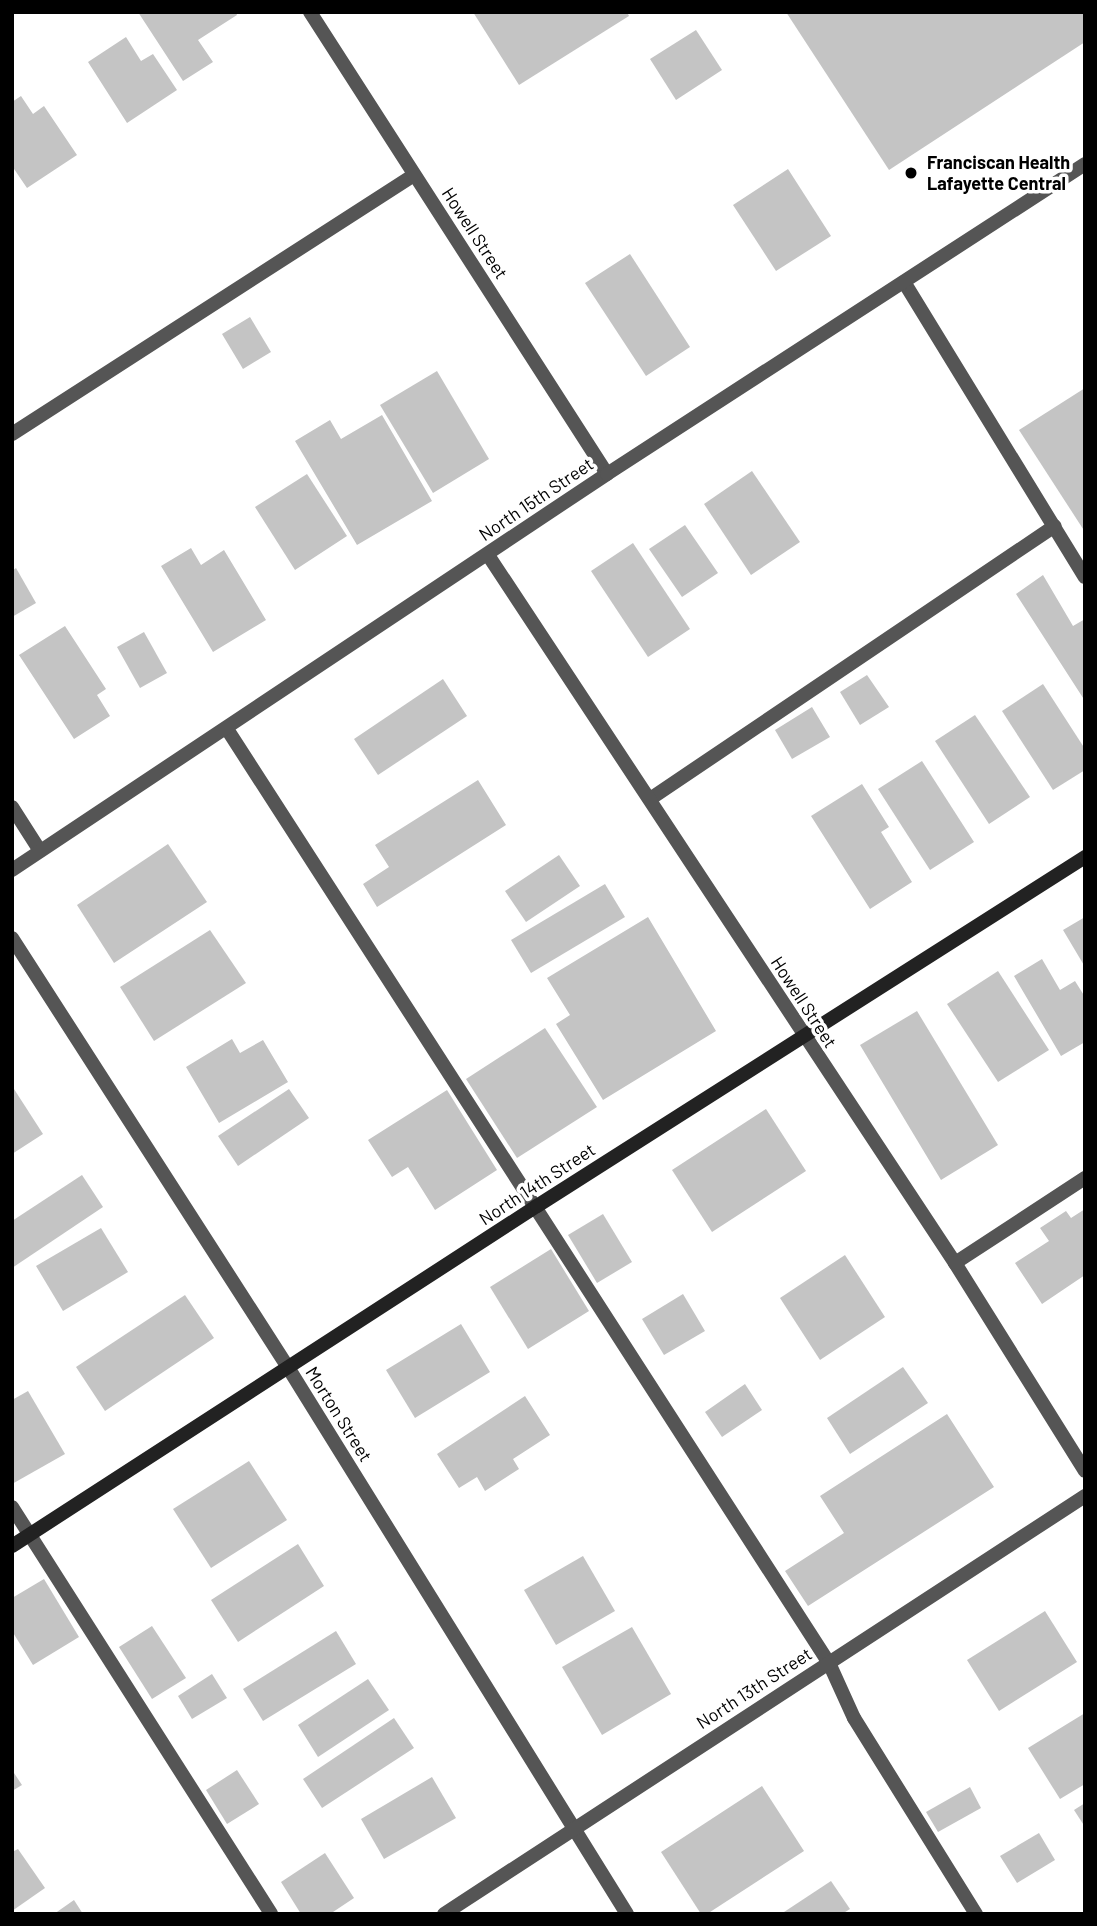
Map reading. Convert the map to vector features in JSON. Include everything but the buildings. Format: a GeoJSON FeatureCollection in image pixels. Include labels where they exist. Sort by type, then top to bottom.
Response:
{"type":"FeatureCollection","features":[{"type":"Feature","properties":{"kind":"street","name":"Howell Street"},"geometry":{"type":"LineString","coordinates":[[310,12],[607,474]]}},
{"type":"Feature","properties":{"kind":"street","name":"North 15th Street"},"geometry":{"type":"LineString","coordinates":[[12,870],[607,474],[1085,164]]}},
{"type":"Feature","properties":{"kind":"street"},"geometry":{"type":"LineString","coordinates":[[12,433],[414,174]]}},
{"type":"Feature","properties":{"kind":"street"},"geometry":{"type":"LineString","coordinates":[[904,282],[1085,577]]}},
{"type":"Feature","properties":{"kind":"street"},"geometry":{"type":"LineString","coordinates":[[650,799],[1054,526]]}},
{"type":"Feature","properties":{"kind":"street","name":"Howell Street"},"geometry":{"type":"LineString","coordinates":[[488,555],[650,799],[802,1036],[955,1263],[1085,1471]]}},
{"type":"Feature","properties":{"kind":"street"},"geometry":{"type":"LineString","coordinates":[[227,729],[537,1206],[829,1663],[854,1718],[976,1914]]}},
{"type":"Feature","properties":{"kind":"street"},"geometry":{"type":"LineString","coordinates":[[12,807],[40,851]]}},
{"type":"Feature","properties":{"kind":"street","name":"North 14th Street"},"geometry":{"type":"LineString","coordinates":[[12,1546],[289,1370],[537,1206],[1085,857]]}},
{"type":"Feature","properties":{"kind":"street","name":"Morton Street"},"geometry":{"type":"LineString","coordinates":[[12,938],[289,1370],[627,1914]]}},
{"type":"Feature","properties":{"kind":"street"},"geometry":{"type":"LineString","coordinates":[[955,1263],[1085,1178]]}},
{"type":"Feature","properties":{"kind":"street","name":"North 13th Street"},"geometry":{"type":"LineString","coordinates":[[444,1914],[572,1828],[1085,1496]]}},
{"type":"Feature","properties":{"kind":"street"},"geometry":{"type":"LineString","coordinates":[[12,1507],[271,1914]]}},
{"type":"Feature","properties":{"kind":"place","name":"Franciscan Health Lafayette Central"},"geometry":{"type":"Point","coordinates":[911,173]}}]}
